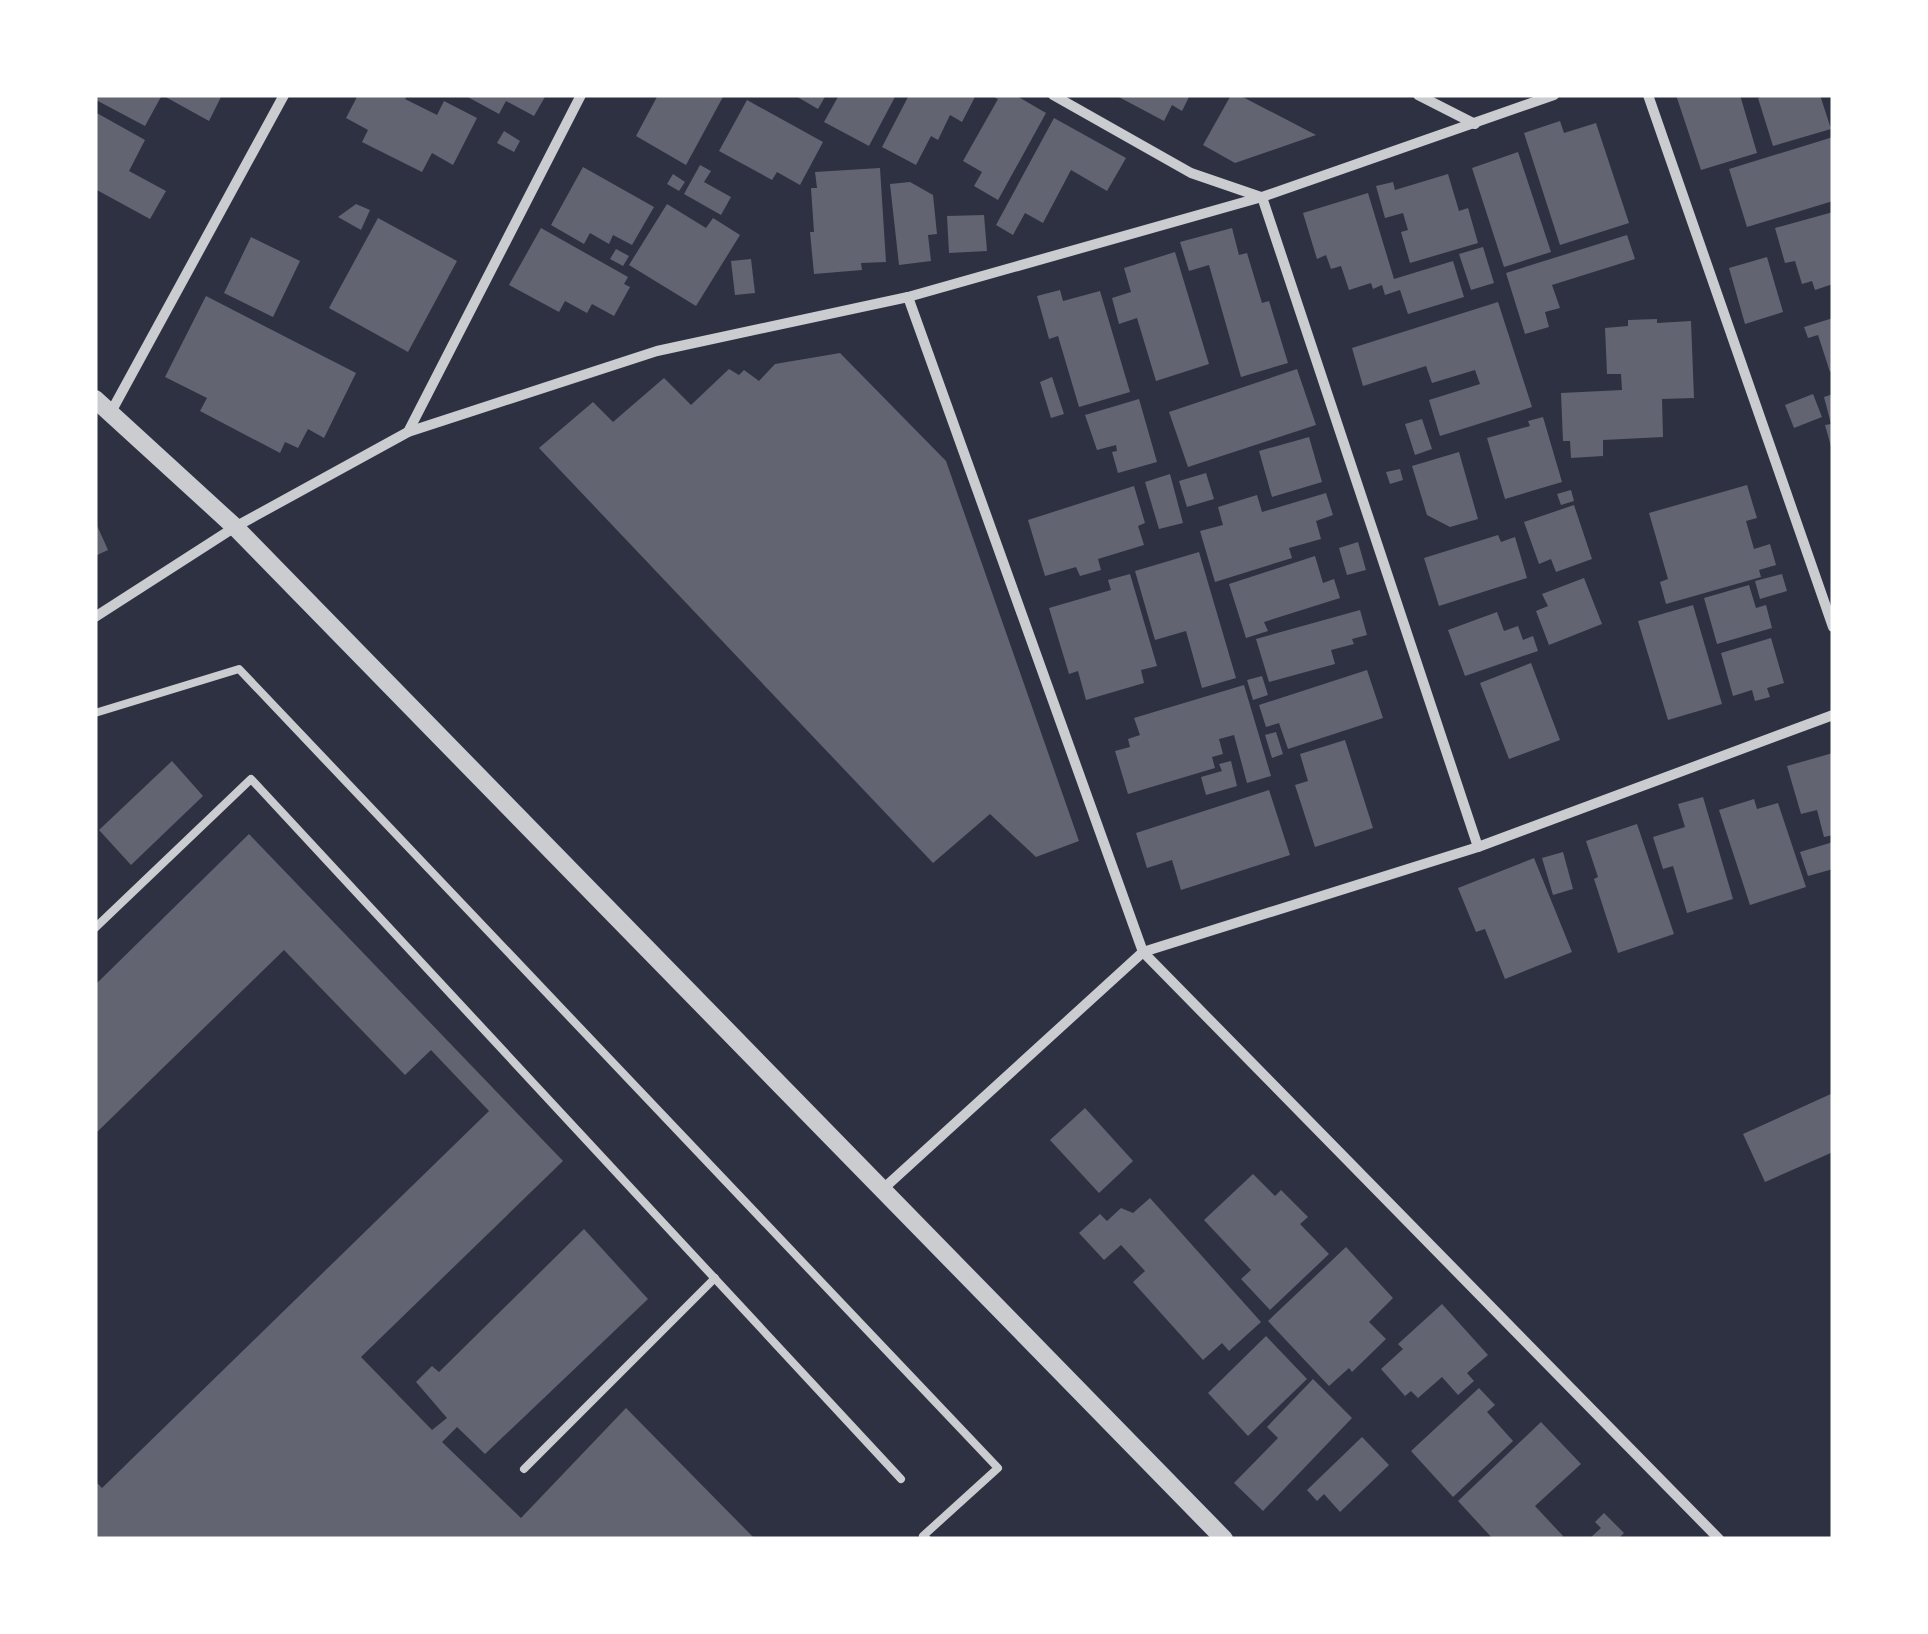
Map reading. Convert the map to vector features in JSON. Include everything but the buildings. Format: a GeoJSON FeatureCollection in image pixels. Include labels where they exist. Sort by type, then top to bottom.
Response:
{"type":"FeatureCollection","features":[{"type":"Feature","properties":{"kind":"street"},"geometry":{"type":"LineString","coordinates":[[110,412],[284,95]]}},
{"type":"Feature","properties":{"kind":"street"},"geometry":{"type":"LineString","coordinates":[[408,432],[581,95]]}},
{"type":"Feature","properties":{"kind":"street"},"geometry":{"type":"LineString","coordinates":[[1053,95],[1191,173],[1262,197]]}},
{"type":"Feature","properties":{"kind":"street"},"geometry":{"type":"LineString","coordinates":[[1418,95],[1475,124]]}},
{"type":"Feature","properties":{"kind":"street"},"geometry":{"type":"LineString","coordinates":[[1648,95],[1833,627]]}},
{"type":"Feature","properties":{"kind":"street"},"geometry":{"type":"LineString","coordinates":[[95,617],[236,528],[408,432],[657,351],[908,297],[1262,197],[1550,96]]}},
{"type":"Feature","properties":{"kind":"street"},"geometry":{"type":"LineString","coordinates":[[1262,197],[1478,847]]}},
{"type":"Feature","properties":{"kind":"street"},"geometry":{"type":"LineString","coordinates":[[908,297],[1143,952],[1719,1539]]}},
{"type":"Feature","properties":{"kind":"street"},"geometry":{"type":"LineString","coordinates":[[95,398],[236,528],[1224,1539]]}},
{"type":"Feature","properties":{"kind":"street"},"geometry":{"type":"LineString","coordinates":[[883,1189],[1143,952],[1478,847],[1833,714]]}},
{"type":"Feature","properties":{"kind":"lane"},"geometry":{"type":"LineString","coordinates":[[95,713],[239,669],[998,1468],[923,1536],[927,1539]]}},
{"type":"Feature","properties":{"kind":"lane"},"geometry":{"type":"LineString","coordinates":[[95,928],[251,779],[902,1479]]}},
{"type":"Feature","properties":{"kind":"lane"},"geometry":{"type":"LineString","coordinates":[[524,1469],[715,1278]]}}]}
